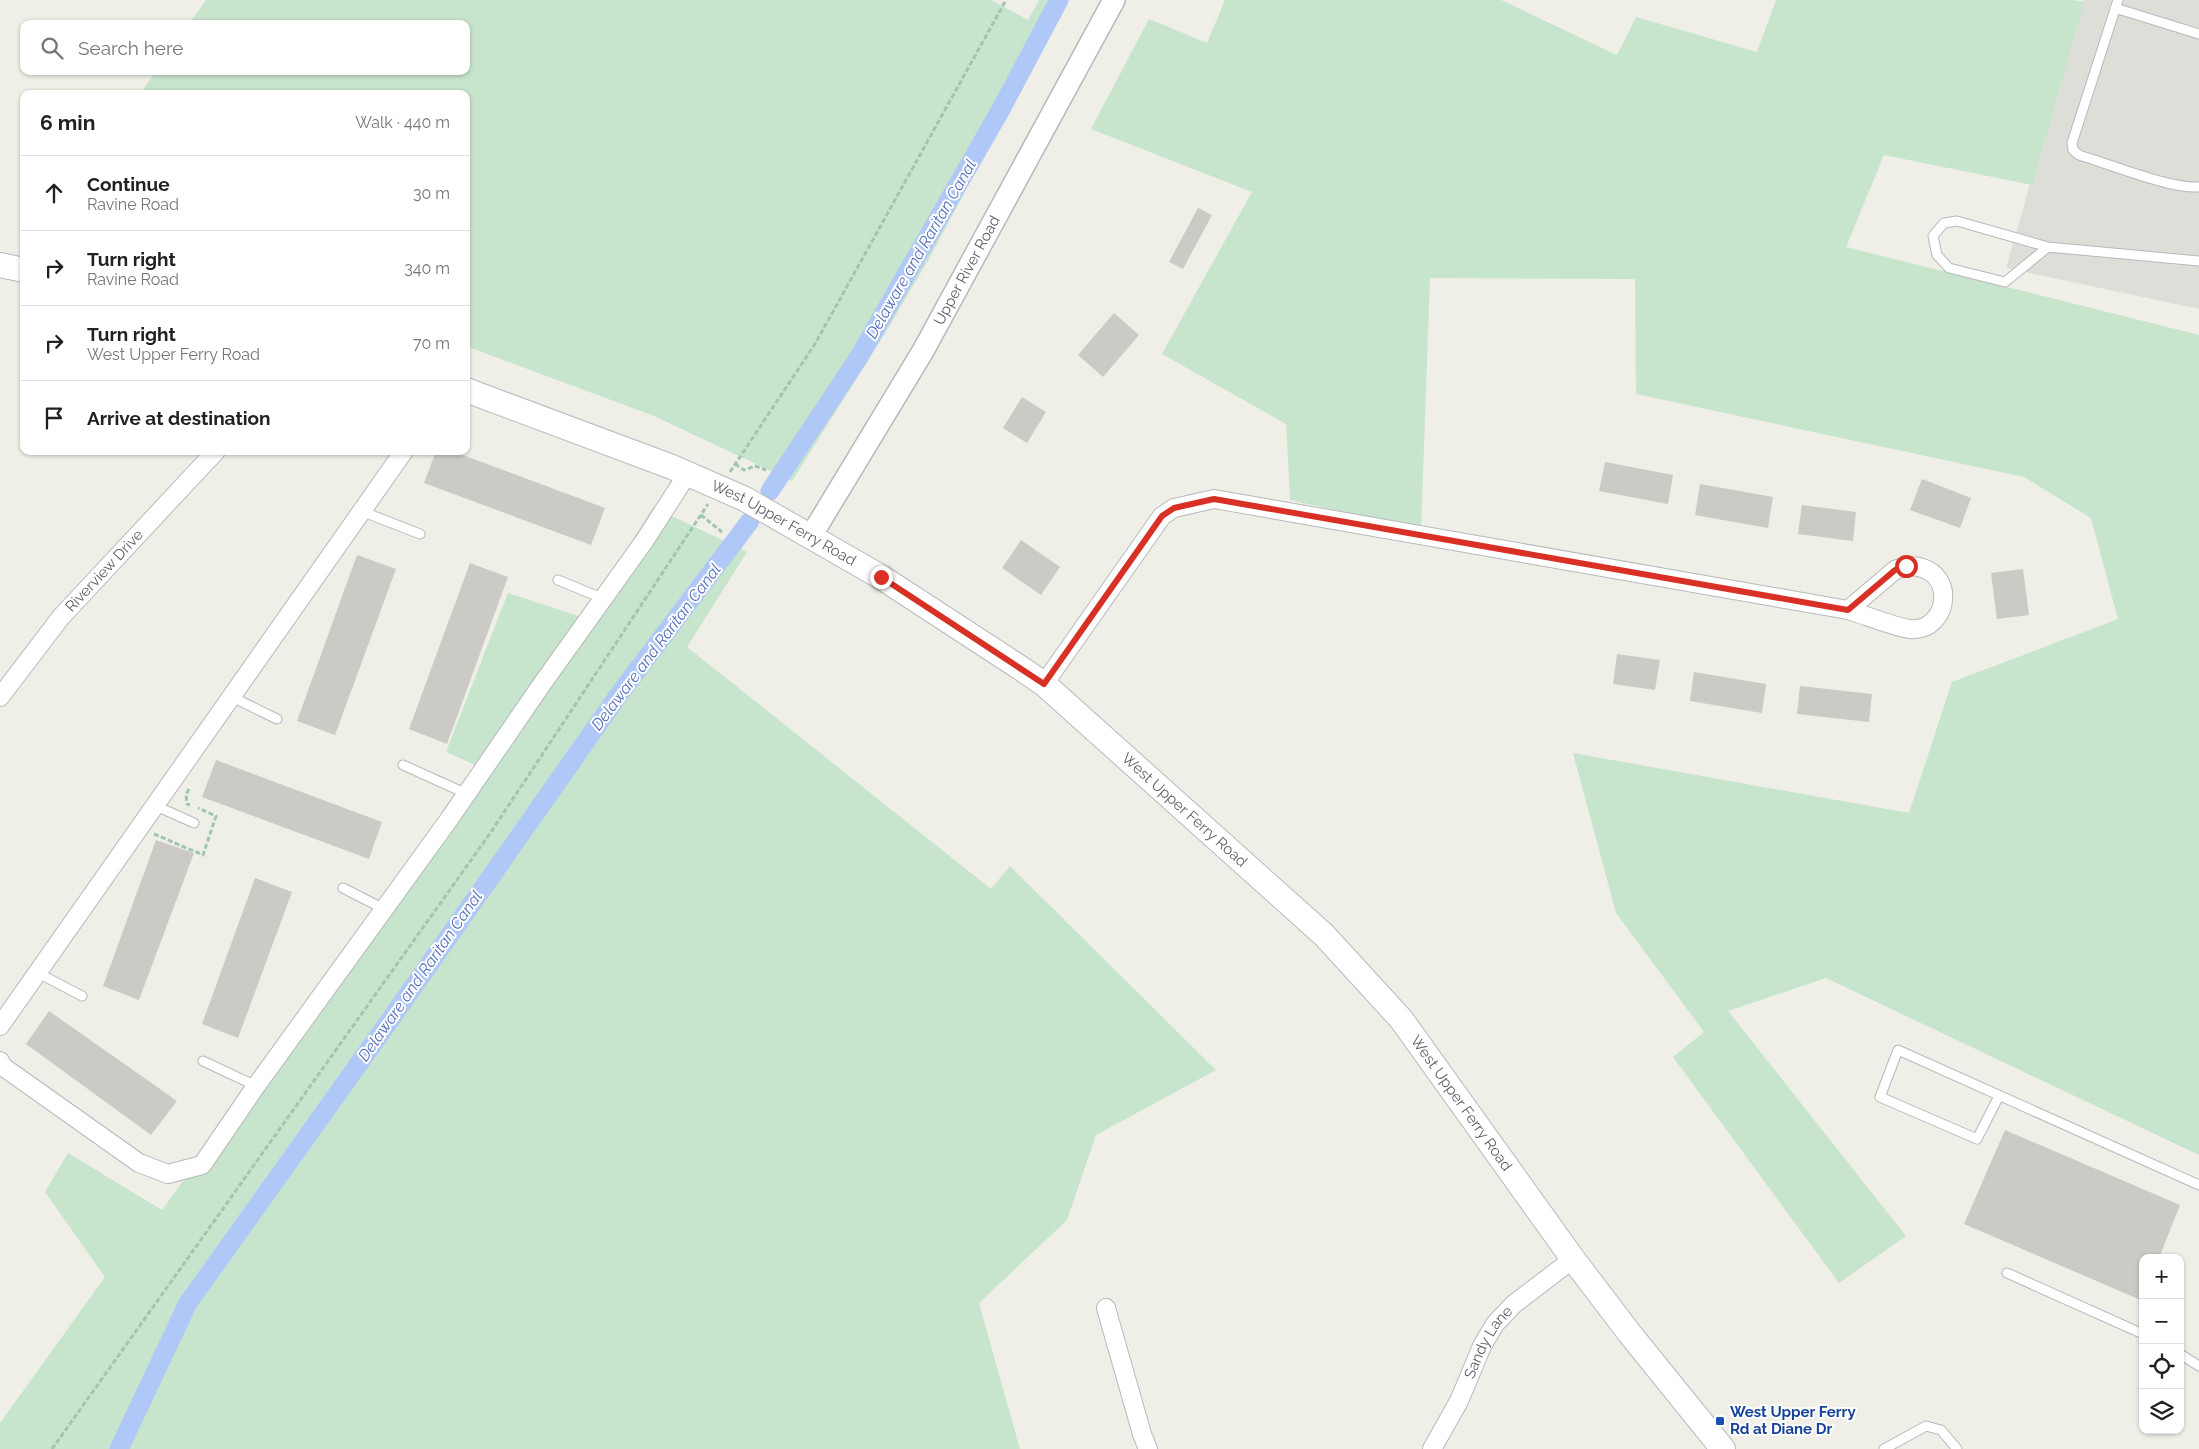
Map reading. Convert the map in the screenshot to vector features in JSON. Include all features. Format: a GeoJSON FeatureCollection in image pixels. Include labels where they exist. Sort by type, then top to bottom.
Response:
{"type":"FeatureCollection","features":[{"type":"Feature","properties":{"kind":"main road"},"geometry":{"type":"LineString","coordinates":[[0,265],[20,269]]}},
{"type":"Feature","properties":{"kind":"main road","name":"West Upper Ferry Road"},"geometry":{"type":"LineString","coordinates":[[470,391],[688,473],[745,499],[881,577],[1044,684],[1324,935],[1371,984],[1401,1019],[1573,1259],[1630,1334],[1724,1449]]}},
{"type":"Feature","properties":{"kind":"street","name":"Upper River Road"},"geometry":{"type":"LineString","coordinates":[[811,536],[923,351],[1114,0]]}},
{"type":"Feature","properties":{"kind":"street","name":"Riverview Drive"},"geometry":{"type":"LineString","coordinates":[[0,698],[61,617],[212,455]]}},
{"type":"Feature","properties":{"kind":"street"},"geometry":{"type":"LineString","coordinates":[[0,1026],[401,455]]}},
{"type":"Feature","properties":{"kind":"street"},"geometry":{"type":"LineString","coordinates":[[0,1062],[2,1066],[139,1163],[168,1174],[202,1165],[256,1086],[467,794],[542,684],[645,540],[688,473]]}},
{"type":"Feature","properties":{"kind":"street"},"geometry":{"type":"LineString","coordinates":[[1044,684],[1162,516],[1174,508],[1214,499],[1848,610],[1911,629],[1922,627],[1932,622],[1940,613],[1943,590],[1938,580],[1928,570],[1917,566],[1906,566],[1895,570],[1848,610]]}},
{"type":"Feature","properties":{"kind":"street","name":"Sandy Lane"},"geometry":{"type":"LineString","coordinates":[[1432,1449],[1459,1400],[1482,1346],[1495,1324],[1514,1304],[1573,1259]]}},
{"type":"Feature","properties":{"kind":"street"},"geometry":{"type":"LineString","coordinates":[[1106,1308],[1148,1449]]}},
{"type":"Feature","properties":{"kind":"lane"},"geometry":{"type":"LineString","coordinates":[[2199,34],[2116,4],[2072,143],[2073,150],[2079,155],[2161,180],[2188,187],[2199,187]]}},
{"type":"Feature","properties":{"kind":"lane"},"geometry":{"type":"LineString","coordinates":[[2048,247],[2005,282],[1949,268],[1937,255],[1933,236],[1944,223],[1957,221],[2048,247],[2199,261]]}},
{"type":"Feature","properties":{"kind":"lane"},"geometry":{"type":"LineString","coordinates":[[361,512],[420,534]]}},
{"type":"Feature","properties":{"kind":"lane"},"geometry":{"type":"LineString","coordinates":[[558,580],[604,598]]}},
{"type":"Feature","properties":{"kind":"lane"},"geometry":{"type":"LineString","coordinates":[[232,697],[277,720]]}},
{"type":"Feature","properties":{"kind":"lane"},"geometry":{"type":"LineString","coordinates":[[403,765],[467,794]]}},
{"type":"Feature","properties":{"kind":"lane"},"geometry":{"type":"LineString","coordinates":[[156,806],[194,823]]}},
{"type":"Feature","properties":{"kind":"lane"},"geometry":{"type":"LineString","coordinates":[[342,888],[384,909]]}},
{"type":"Feature","properties":{"kind":"lane"},"geometry":{"type":"LineString","coordinates":[[38,973],[82,996]]}},
{"type":"Feature","properties":{"kind":"lane"},"geometry":{"type":"LineString","coordinates":[[1999,1096],[1977,1139],[1880,1097],[1898,1050],[2199,1186]]}},
{"type":"Feature","properties":{"kind":"lane"},"geometry":{"type":"LineString","coordinates":[[203,1061],[256,1086]]}},
{"type":"Feature","properties":{"kind":"lane"},"geometry":{"type":"LineString","coordinates":[[2007,1273],[2139,1332]]}},
{"type":"Feature","properties":{"kind":"lane"},"geometry":{"type":"LineString","coordinates":[[2184,1357],[2199,1366]]}},
{"type":"Feature","properties":{"kind":"lane"},"geometry":{"type":"LineString","coordinates":[[1884,1449],[1926,1426],[1941,1430],[1956,1449]]}},
{"type":"Feature","properties":{"kind":"path"},"geometry":{"type":"LineString","coordinates":[[766,470],[755,466],[744,470],[736,464],[815,344],[1006,0]]}},
{"type":"Feature","properties":{"kind":"path"},"geometry":{"type":"LineString","coordinates":[[52,1449],[491,832],[701,515],[722,532]]}},
{"type":"Feature","properties":{"kind":"shaded area"},"geometry":{"type":"Polygon","coordinates":[[[2083,0],[2199,0],[2199,309],[2006,268],[2083,0]]]}},
{"type":"Feature","properties":{"kind":"green space"},"geometry":{"type":"Polygon","coordinates":[[[206,0],[991,0],[1028,20],[1039,0],[1067,0],[929,259],[884,335],[792,481],[654,416],[470,347],[470,90],[143,90],[153,75],[470,75],[470,20],[192,20],[206,0]]]}},
{"type":"Feature","properties":{"kind":"green space"},"geometry":{"type":"Polygon","coordinates":[[[1225,0],[1501,0],[1617,55],[1636,17],[1757,52],[1776,0],[2073,0],[2084,2],[2032,185],[1884,155],[1846,247],[2199,335],[2199,1155],[1826,978],[1728,1011],[1906,1236],[1839,1283],[1673,1057],[1704,1032],[1616,913],[1573,753],[1909,813],[1952,682],[2118,619],[2091,518],[2024,477],[1636,394],[1635,279],[1430,278],[1421,529],[1290,500],[1286,424],[1162,354],[1252,192],[1091,129],[1149,19],[1207,43],[1225,0]]]}},
{"type":"Feature","properties":{"kind":"green space"},"geometry":{"type":"Polygon","coordinates":[[[653,507],[747,552],[687,647],[991,889],[1010,866],[1216,1070],[1096,1135],[1067,1220],[979,1303],[1020,1449],[0,1449],[0,1423],[105,1277],[45,1192],[68,1153],[162,1210],[482,768],[446,752],[508,593],[584,618],[653,507]]]}},
{"type":"Feature","properties":{"kind":"building"},"geometry":{"type":"Polygon","coordinates":[[[1198,208],[1212,215],[1183,269],[1169,262],[1198,208]]]}},
{"type":"Feature","properties":{"kind":"building"},"geometry":{"type":"Polygon","coordinates":[[[1114,313],[1139,335],[1103,377],[1078,355],[1114,313]]]}},
{"type":"Feature","properties":{"kind":"building"},"geometry":{"type":"Polygon","coordinates":[[[1022,397],[1046,412],[1027,443],[1003,428],[1022,397]]]}},
{"type":"Feature","properties":{"kind":"building"},"geometry":{"type":"Polygon","coordinates":[[[434,455],[463,455],[605,508],[591,545],[424,483],[434,455]]]}},
{"type":"Feature","properties":{"kind":"building"},"geometry":{"type":"Polygon","coordinates":[[[1605,462],[1673,475],[1668,504],[1599,491],[1605,462]]]}},
{"type":"Feature","properties":{"kind":"building"},"geometry":{"type":"Polygon","coordinates":[[[1922,479],[1971,498],[1960,528],[1910,510],[1922,479]]]}},
{"type":"Feature","properties":{"kind":"building"},"geometry":{"type":"Polygon","coordinates":[[[1700,484],[1773,497],[1768,528],[1695,515],[1700,484]]]}},
{"type":"Feature","properties":{"kind":"building"},"geometry":{"type":"Polygon","coordinates":[[[1802,505],[1856,512],[1853,541],[1798,534],[1802,505]]]}},
{"type":"Feature","properties":{"kind":"building"},"geometry":{"type":"Polygon","coordinates":[[[1021,540],[1060,567],[1041,595],[1002,568],[1021,540]]]}},
{"type":"Feature","properties":{"kind":"building"},"geometry":{"type":"Polygon","coordinates":[[[357,555],[396,569],[335,735],[297,721],[357,555]]]}},
{"type":"Feature","properties":{"kind":"building"},"geometry":{"type":"Polygon","coordinates":[[[470,563],[508,577],[447,744],[409,729],[470,563]]]}},
{"type":"Feature","properties":{"kind":"building"},"geometry":{"type":"Polygon","coordinates":[[[2023,569],[2029,615],[1997,619],[1991,573],[2023,569]]]}},
{"type":"Feature","properties":{"kind":"building"},"geometry":{"type":"Polygon","coordinates":[[[1617,654],[1660,660],[1655,690],[1613,684],[1617,654]]]}},
{"type":"Feature","properties":{"kind":"building"},"geometry":{"type":"Polygon","coordinates":[[[1694,672],[1766,684],[1762,713],[1690,701],[1694,672]]]}},
{"type":"Feature","properties":{"kind":"building"},"geometry":{"type":"Polygon","coordinates":[[[1800,686],[1872,694],[1869,722],[1797,714],[1800,686]]]}},
{"type":"Feature","properties":{"kind":"building"},"geometry":{"type":"Polygon","coordinates":[[[216,760],[382,822],[369,859],[202,797],[216,760]]]}},
{"type":"Feature","properties":{"kind":"building"},"geometry":{"type":"Polygon","coordinates":[[[156,840],[194,853],[139,1000],[103,986],[156,840]]]}},
{"type":"Feature","properties":{"kind":"building"},"geometry":{"type":"Polygon","coordinates":[[[255,878],[292,892],[238,1038],[202,1024],[255,878]]]}},
{"type":"Feature","properties":{"kind":"building"},"geometry":{"type":"Polygon","coordinates":[[[49,1011],[177,1101],[151,1135],[26,1044],[49,1011]]]}},
{"type":"Feature","properties":{"kind":"building"},"geometry":{"type":"Polygon","coordinates":[[[2005,1130],[2180,1205],[2161,1254],[2139,1254],[2139,1299],[1964,1224],[2005,1130]]]}},
{"type":"Feature","properties":{"kind":"waterway","name":"Delaware and Raritan Canal"},"geometry":{"type":"LineString","coordinates":[[770,491],[859,357],[1000,111],[1059,0]]}},
{"type":"Feature","properties":{"kind":"waterway","name":"Delaware and Raritan Canal"},"geometry":{"type":"LineString","coordinates":[[119,1449],[188,1303],[620,693],[750,521]]}},
{"type":"Feature","properties":{"kind":"place","name":"West Upper Ferry Rd at Diane Dr"},"geometry":{"type":"Point","coordinates":[1720,1421]}},
{"type":"Feature","properties":{"kind":"route"},"geometry":{"type":"LineString","coordinates":[[881,577],[1044,684],[1162,516],[1174,508],[1186,504],[1214,499],[1848,610],[1895,570],[1906,566]]}}]}
